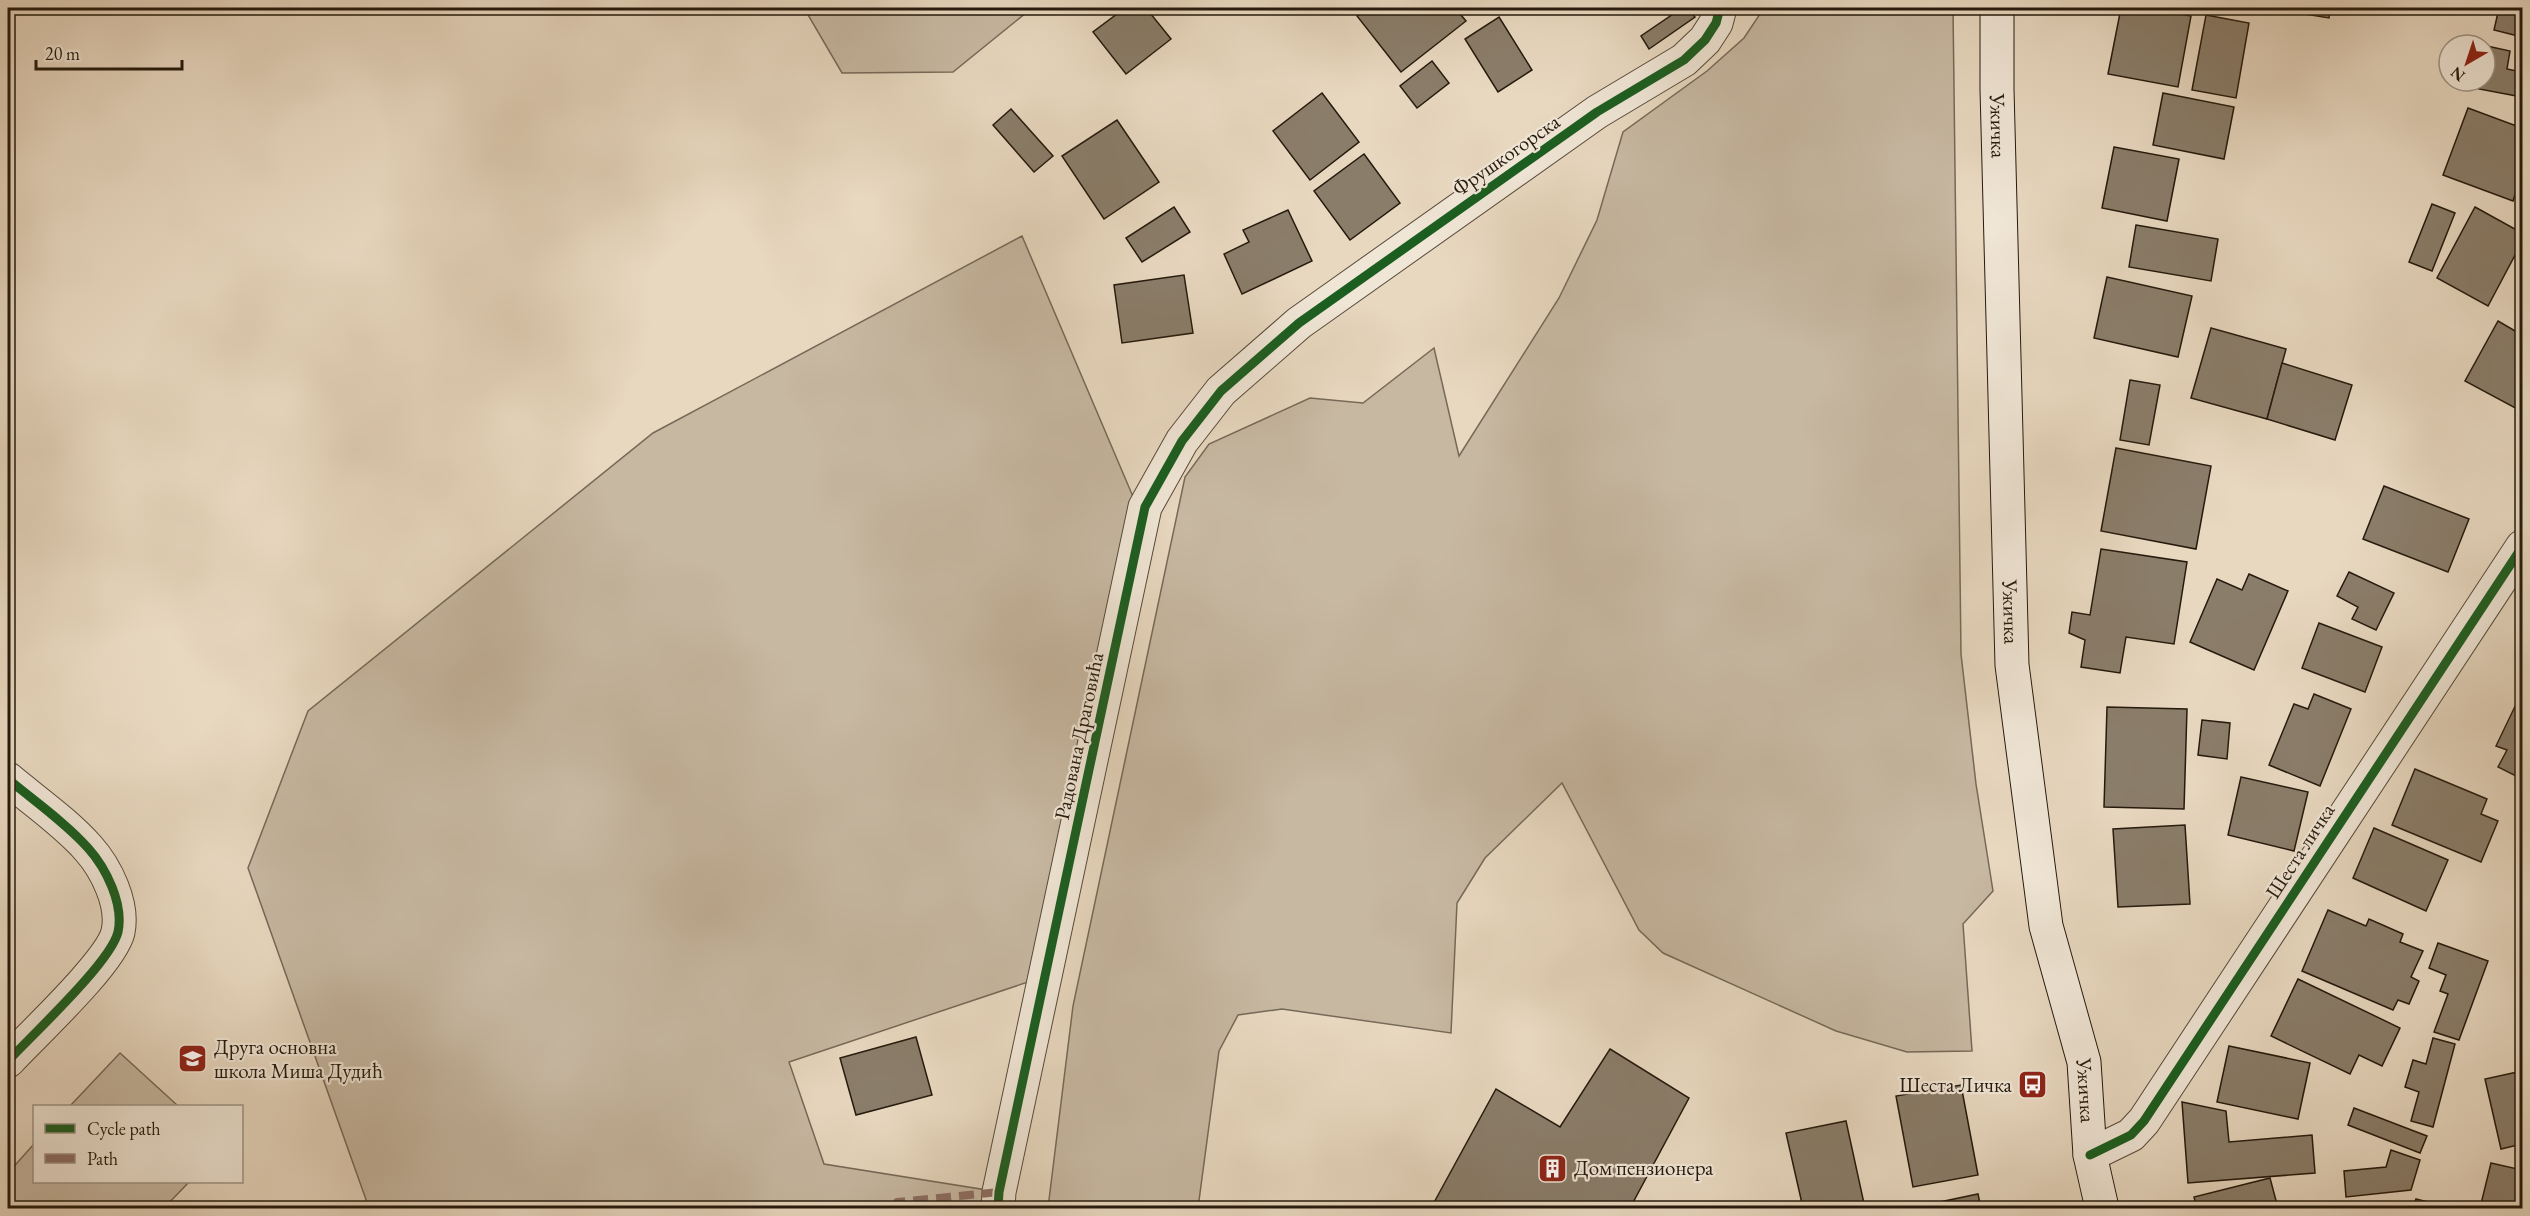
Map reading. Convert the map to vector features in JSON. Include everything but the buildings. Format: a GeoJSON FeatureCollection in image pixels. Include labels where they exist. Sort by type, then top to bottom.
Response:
{"type":"FeatureCollection","features":[{"type":"Feature","properties":{"kind":"street","name":"Фрушкогорска"},"geometry":{"type":"LineString","coordinates":[[1299,323],[1597,112],[1684,60],[1706,40],[1716,23],[1720,8]]}},
{"type":"Feature","properties":{"kind":"street","name":"Ужичка"},"geometry":{"type":"LineString","coordinates":[[1997,8],[2012,665],[2046,926],[2084,1062],[2090,1155],[2102,1209]]}},
{"type":"Feature","properties":{"kind":"street","name":"Радована Драговића"},"geometry":{"type":"LineString","coordinates":[[998,1209],[999,1192],[1145,507],[1182,441],[1221,391],[1299,323]]}},
{"type":"Feature","properties":{"kind":"street","name":"Шеста личка"},"geometry":{"type":"LineString","coordinates":[[2090,1155],[2131,1135],[2144,1122],[2523,547]]}},
{"type":"Feature","properties":{"kind":"street"},"geometry":{"type":"LineString","coordinates":[[8,779],[88,847],[108,877],[117,906],[118,932],[108,955],[8,1061]]}},
{"type":"Feature","properties":{"kind":"shaded area"},"geometry":{"type":"Polygon","coordinates":[[[804,8],[1032,8],[953,72],[842,73],[804,8]]]}},
{"type":"Feature","properties":{"kind":"shaded area"},"geometry":{"type":"Polygon","coordinates":[[[1764,8],[1953,8],[1961,654],[1976,784],[1993,891],[1963,924],[1972,1051],[1907,1052],[1836,1031],[1663,953],[1639,930],[1562,783],[1485,858],[1457,903],[1451,1033],[1282,1009],[1238,1015],[1219,1051],[1198,1208],[1048,1208],[1073,1006],[1185,477],[1209,444],[1310,398],[1363,403],[1434,348],[1459,456],[1559,298],[1597,220],[1623,132],[1707,71],[1744,38],[1764,8]]]}},
{"type":"Feature","properties":{"kind":"shaded area"},"geometry":{"type":"Polygon","coordinates":[[[1022,236],[1137,506],[1040,978],[789,1062],[824,1164],[999,1192],[998,1208],[369,1208],[248,868],[308,711],[653,433],[1022,236]]]}},
{"type":"Feature","properties":{"kind":"shaded area"},"geometry":{"type":"Polygon","coordinates":[[[120,1053],[177,1105],[71,1105],[120,1053]]]}},
{"type":"Feature","properties":{"kind":"shaded area"},"geometry":{"type":"Polygon","coordinates":[[[33,1145],[33,1183],[188,1183],[164,1208],[8,1208],[8,1173],[33,1145]]]}},
{"type":"Feature","properties":{"kind":"marked path"},"geometry":{"type":"LineString","coordinates":[[894,1208],[897,1202],[999,1192]]}},
{"type":"Feature","properties":{"kind":"cycle path"},"geometry":{"type":"LineString","coordinates":[[998,1208],[999,1192],[1145,507],[1182,441],[1221,391],[1299,323],[1597,112],[1684,60],[1705,40],[1716,23],[1720,8]]}},
{"type":"Feature","properties":{"kind":"cycle path"},"geometry":{"type":"LineString","coordinates":[[2090,1155],[2131,1135],[2144,1121],[2522,547]]}},
{"type":"Feature","properties":{"kind":"cycle path"},"geometry":{"type":"LineString","coordinates":[[8,779],[70,830],[95,856],[112,887],[119,921],[118,932],[101,961],[8,1061]]}},
{"type":"Feature","properties":{"kind":"place","name":"Друга основна школа Миша Дудић"},"geometry":{"type":"Point","coordinates":[193,1059]}},
{"type":"Feature","properties":{"kind":"place","name":"Шеста Личка"},"geometry":{"type":"Point","coordinates":[2033,1085]}},
{"type":"Feature","properties":{"kind":"place","name":"Дом пензионера"},"geometry":{"type":"Point","coordinates":[1553,1168]}}]}
